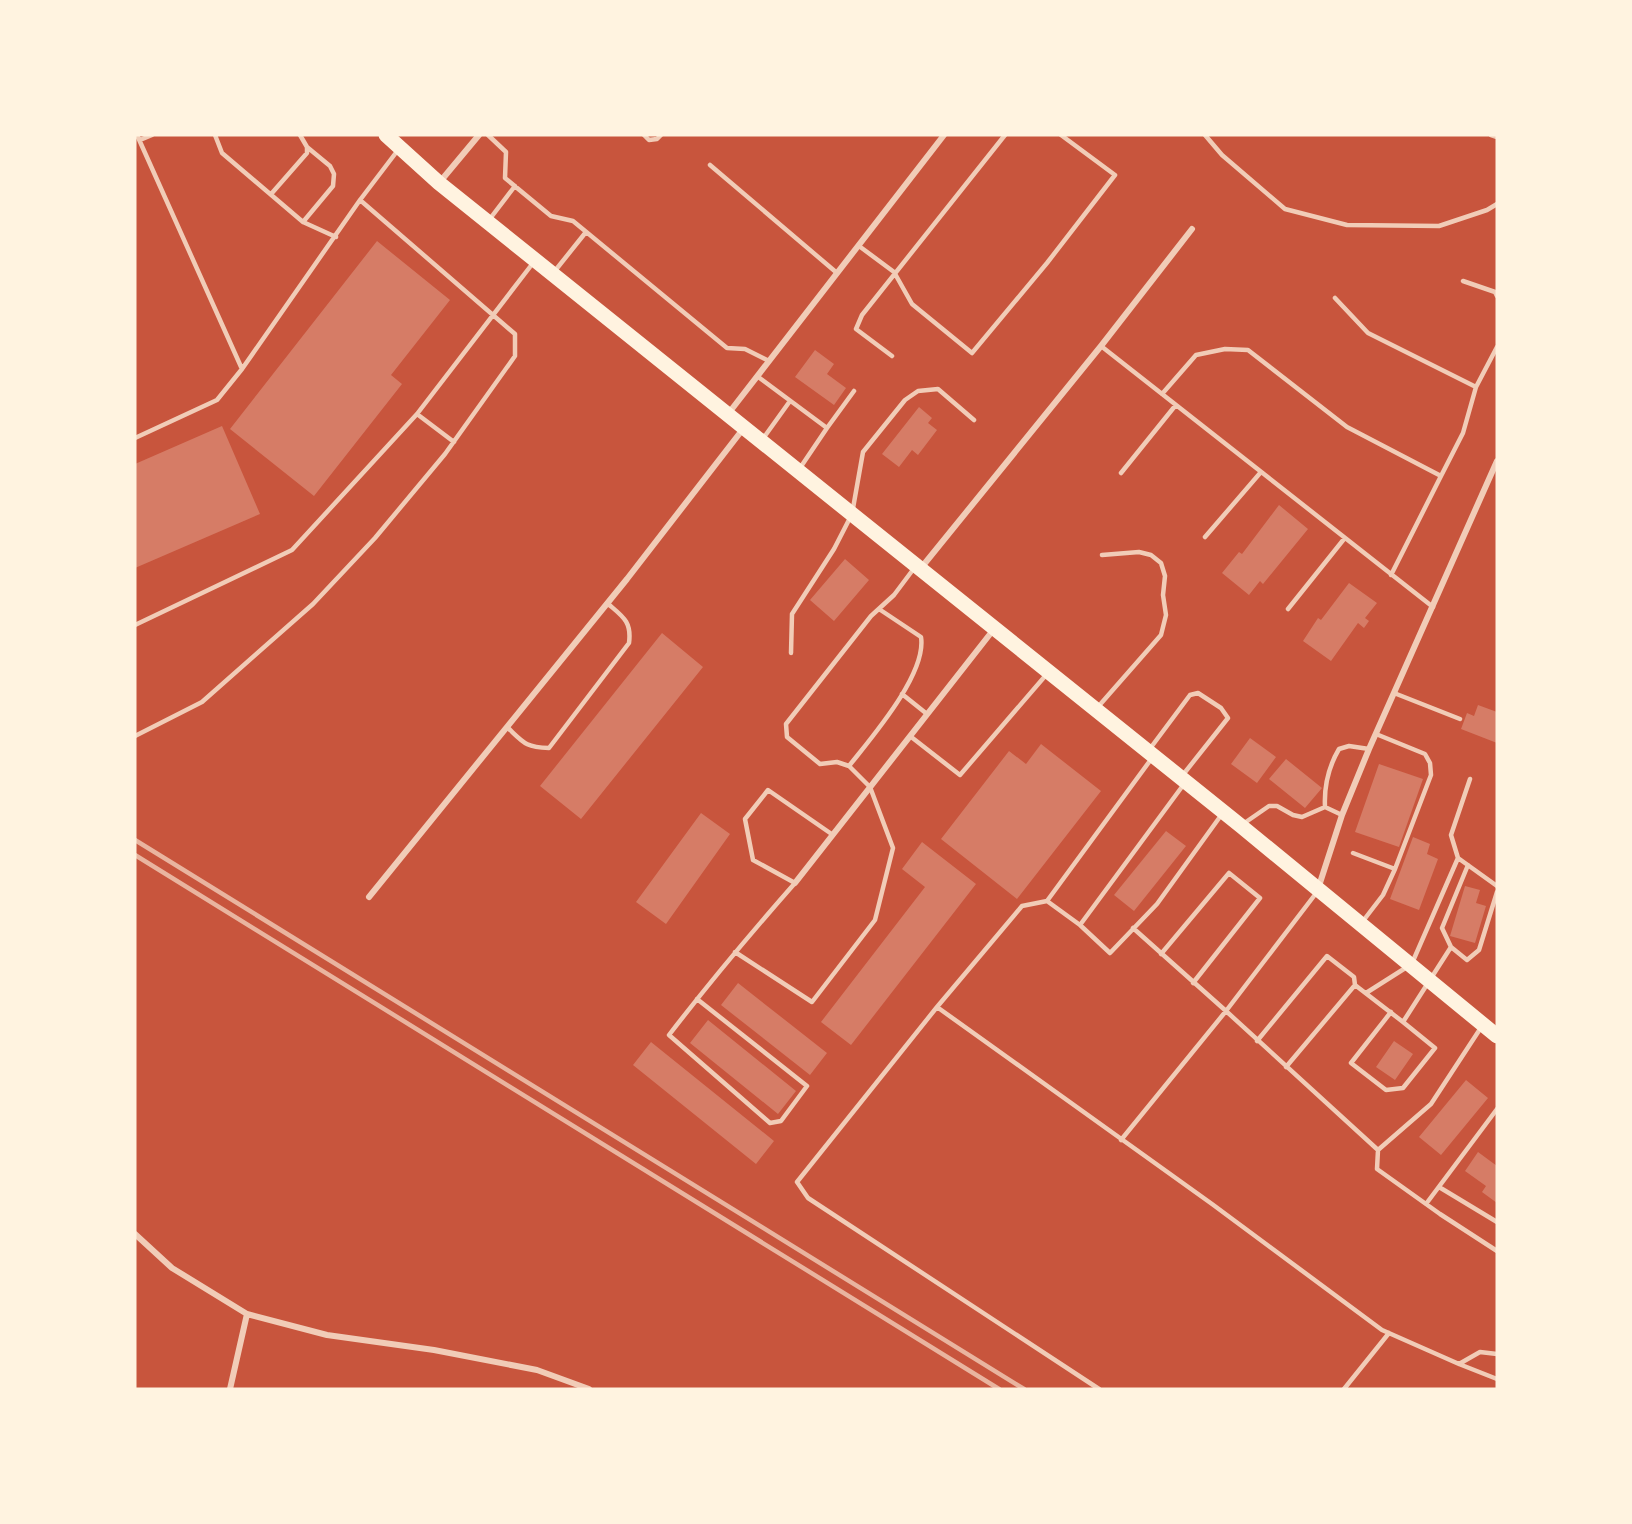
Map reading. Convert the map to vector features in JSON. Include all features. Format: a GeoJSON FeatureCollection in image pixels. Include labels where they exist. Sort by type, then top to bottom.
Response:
{"type":"FeatureCollection","features":[{"type":"Feature","properties":{"kind":"main road"},"geometry":{"type":"LineString","coordinates":[[386,135],[439,183],[1224,812],[1497,1036]]}},
{"type":"Feature","properties":{"kind":"street"},"geometry":{"type":"LineString","coordinates":[[439,183],[480,135]]}},
{"type":"Feature","properties":{"kind":"street"},"geometry":{"type":"LineString","coordinates":[[728,414],[944,135]]}},
{"type":"Feature","properties":{"kind":"street"},"geometry":{"type":"LineString","coordinates":[[918,567],[1101,346],[1192,229]]}},
{"type":"Feature","properties":{"kind":"street"},"geometry":{"type":"LineString","coordinates":[[369,897],[607,603],[744,428]]}},
{"type":"Feature","properties":{"kind":"street"},"geometry":{"type":"LineString","coordinates":[[1318,889],[1342,815],[1369,749],[1497,461]]}},
{"type":"Feature","properties":{"kind":"street"},"geometry":{"type":"LineString","coordinates":[[795,883],[994,629]]}},
{"type":"Feature","properties":{"kind":"street"},"geometry":{"type":"LineString","coordinates":[[135,1234],[172,1268],[247,1314],[327,1335],[434,1350],[537,1370],[589,1389]]}},
{"type":"Feature","properties":{"kind":"street"},"geometry":{"type":"LineString","coordinates":[[230,1389],[247,1314]]}},
{"type":"Feature","properties":{"kind":"lane"},"geometry":{"type":"LineString","coordinates":[[152,135],[139,138],[242,369]]}},
{"type":"Feature","properties":{"kind":"lane"},"geometry":{"type":"LineString","coordinates":[[215,135],[222,153],[272,193],[303,222],[336,237]]}},
{"type":"Feature","properties":{"kind":"lane"},"geometry":{"type":"LineString","coordinates":[[300,135],[307,147],[330,166],[334,174],[333,186],[303,222]]}},
{"type":"Feature","properties":{"kind":"lane"},"geometry":{"type":"LineString","coordinates":[[488,135],[506,152],[505,178],[551,216],[573,221],[727,348],[745,349],[769,361]]}},
{"type":"Feature","properties":{"kind":"lane"},"geometry":{"type":"LineString","coordinates":[[644,135],[649,140],[657,139],[660,135]]}},
{"type":"Feature","properties":{"kind":"lane"},"geometry":{"type":"LineString","coordinates":[[892,356],[856,329],[862,315],[1005,135]]}},
{"type":"Feature","properties":{"kind":"lane"},"geometry":{"type":"LineString","coordinates":[[859,246],[894,272],[912,304],[972,353],[1047,263],[1115,175],[1061,135]]}},
{"type":"Feature","properties":{"kind":"lane"},"geometry":{"type":"LineString","coordinates":[[1205,135],[1221,155],[1284,209],[1347,225],[1439,226],[1487,210],[1497,204]]}},
{"type":"Feature","properties":{"kind":"lane"},"geometry":{"type":"LineString","coordinates":[[1491,135],[1497,137]]}},
{"type":"Feature","properties":{"kind":"lane"},"geometry":{"type":"LineString","coordinates":[[272,193],[306,153],[307,147]]}},
{"type":"Feature","properties":{"kind":"lane"},"geometry":{"type":"LineString","coordinates":[[135,438],[217,400],[242,369],[360,200],[400,148]]}},
{"type":"Feature","properties":{"kind":"lane"},"geometry":{"type":"LineString","coordinates":[[710,165],[837,273]]}},
{"type":"Feature","properties":{"kind":"lane"},"geometry":{"type":"LineString","coordinates":[[488,222],[515,186]]}},
{"type":"Feature","properties":{"kind":"lane"},"geometry":{"type":"LineString","coordinates":[[135,736],[202,702],[313,604],[375,538],[454,442],[515,356],[515,334],[360,200]]}},
{"type":"Feature","properties":{"kind":"lane"},"geometry":{"type":"LineString","coordinates":[[552,274],[586,232]]}},
{"type":"Feature","properties":{"kind":"lane"},"geometry":{"type":"LineString","coordinates":[[135,625],[292,550],[417,414],[535,260]]}},
{"type":"Feature","properties":{"kind":"lane"},"geometry":{"type":"LineString","coordinates":[[1463,280],[1495,292],[1497,296]]}},
{"type":"Feature","properties":{"kind":"lane"},"geometry":{"type":"LineString","coordinates":[[1335,298],[1368,333],[1476,387]]}},
{"type":"Feature","properties":{"kind":"lane"},"geometry":{"type":"LineString","coordinates":[[1101,346],[1433,607]]}},
{"type":"Feature","properties":{"kind":"lane"},"geometry":{"type":"LineString","coordinates":[[1391,574],[1463,433],[1476,387],[1497,347]]}},
{"type":"Feature","properties":{"kind":"lane"},"geometry":{"type":"LineString","coordinates":[[1162,394],[1196,355],[1225,349],[1248,350],[1347,427],[1441,476]]}},
{"type":"Feature","properties":{"kind":"lane"},"geometry":{"type":"LineString","coordinates":[[757,376],[827,428]]}},
{"type":"Feature","properties":{"kind":"lane"},"geometry":{"type":"LineString","coordinates":[[791,653],[792,614],[834,549],[852,514],[863,452],[905,400],[918,391],[938,389],[974,420]]}},
{"type":"Feature","properties":{"kind":"lane"},"geometry":{"type":"LineString","coordinates":[[798,471],[854,391]]}},
{"type":"Feature","properties":{"kind":"lane"},"geometry":{"type":"LineString","coordinates":[[761,442],[790,401]]}},
{"type":"Feature","properties":{"kind":"lane"},"geometry":{"type":"LineString","coordinates":[[1121,472],[1175,406]]}},
{"type":"Feature","properties":{"kind":"lane"},"geometry":{"type":"LineString","coordinates":[[417,414],[454,442]]}},
{"type":"Feature","properties":{"kind":"lane"},"geometry":{"type":"LineString","coordinates":[[1205,537],[1260,472]]}},
{"type":"Feature","properties":{"kind":"lane"},"geometry":{"type":"LineString","coordinates":[[1288,609],[1344,539]]}},
{"type":"Feature","properties":{"kind":"lane"},"geometry":{"type":"LineString","coordinates":[[1095,710],[1161,635],[1166,615],[1163,596],[1165,576],[1161,563],[1151,555],[1139,552],[1102,555]]}},
{"type":"Feature","properties":{"kind":"lane"},"geometry":{"type":"LineString","coordinates":[[735,952],[812,1002],[876,920],[893,848],[870,787],[849,766],[837,762],[820,764],[787,737],[786,724],[871,616],[894,595],[918,567]]}},
{"type":"Feature","properties":{"kind":"lane"},"geometry":{"type":"LineString","coordinates":[[507,727],[525,744],[532,747],[549,748],[629,643],[631,631],[625,618],[607,603]]}},
{"type":"Feature","properties":{"kind":"lane"},"geometry":{"type":"LineString","coordinates":[[849,766],[897,706],[922,648],[921,637],[879,609]]}},
{"type":"Feature","properties":{"kind":"lane"},"geometry":{"type":"LineString","coordinates":[[910,736],[960,775],[1048,672]]}},
{"type":"Feature","properties":{"kind":"lane"},"geometry":{"type":"LineString","coordinates":[[1080,925],[1228,718],[1221,708],[1198,693],[1190,695],[1047,901],[1022,906],[936,1007],[797,1182],[808,1198],[1099,1389]]}},
{"type":"Feature","properties":{"kind":"lane"},"geometry":{"type":"LineString","coordinates":[[1394,693],[1460,719]]}},
{"type":"Feature","properties":{"kind":"lane"},"geometry":{"type":"LineString","coordinates":[[902,694],[927,714]]}},
{"type":"Feature","properties":{"kind":"lane"},"geometry":{"type":"LineString","coordinates":[[1361,923],[1383,895],[1431,775],[1430,763],[1425,754],[1376,735]]}},
{"type":"Feature","properties":{"kind":"lane"},"geometry":{"type":"LineString","coordinates":[[1325,807],[1325,788],[1339,749],[1349,746],[1369,749]]}},
{"type":"Feature","properties":{"kind":"lane"},"geometry":{"type":"LineString","coordinates":[[1470,779],[1451,835],[1458,858],[1497,886]]}},
{"type":"Feature","properties":{"kind":"lane"},"geometry":{"type":"LineString","coordinates":[[697,999],[807,1086],[781,1121],[770,1123],[669,1035],[697,999],[735,952],[795,883],[753,860],[746,819],[768,790],[832,835]]}},
{"type":"Feature","properties":{"kind":"lane"},"geometry":{"type":"LineString","coordinates":[[1241,826],[1269,806],[1277,806],[1302,817],[1325,807],[1342,815]]}},
{"type":"Feature","properties":{"kind":"lane"},"geometry":{"type":"LineString","coordinates":[[1047,901],[1080,925],[1110,953],[1157,904],[1224,812]]}},
{"type":"Feature","properties":{"kind":"lane"},"geometry":{"type":"LineString","coordinates":[[1353,854],[1395,869]]}},
{"type":"Feature","properties":{"kind":"lane"},"geometry":{"type":"LineString","coordinates":[[1366,993],[1411,964],[1458,858]]}},
{"type":"Feature","properties":{"kind":"lane"},"geometry":{"type":"LineString","coordinates":[[1468,866],[1442,928],[1451,947],[1467,960],[1479,950],[1497,892]]}},
{"type":"Feature","properties":{"kind":"lane"},"geometry":{"type":"LineString","coordinates":[[1161,954],[1229,873],[1260,898],[1193,983]]}},
{"type":"Feature","properties":{"kind":"lane"},"geometry":{"type":"LineString","coordinates":[[1121,1140],[1226,1011],[1318,889]]}},
{"type":"Feature","properties":{"kind":"lane"},"geometry":{"type":"LineString","coordinates":[[1133,928],[1378,1150]]}},
{"type":"Feature","properties":{"kind":"lane"},"geometry":{"type":"LineString","coordinates":[[1403,1022],[1447,957],[1451,947]]}},
{"type":"Feature","properties":{"kind":"lane"},"geometry":{"type":"LineString","coordinates":[[1257,1041],[1327,956],[1354,977],[1355,985],[1391,1012],[1435,1048],[1403,1088],[1386,1090],[1351,1063],[1391,1012]]}},
{"type":"Feature","properties":{"kind":"lane"},"geometry":{"type":"LineString","coordinates":[[1286,1067],[1355,985]]}},
{"type":"Feature","properties":{"kind":"lane"},"geometry":{"type":"LineString","coordinates":[[936,1007],[1212,1204],[1382,1330],[1497,1379]]}},
{"type":"Feature","properties":{"kind":"lane"},"geometry":{"type":"LineString","coordinates":[[1483,1024],[1431,1104],[1378,1150],[1377,1169],[1497,1251]]}},
{"type":"Feature","properties":{"kind":"lane"},"geometry":{"type":"LineString","coordinates":[[1426,1204],[1497,1109]]}},
{"type":"Feature","properties":{"kind":"lane"},"geometry":{"type":"LineString","coordinates":[[1439,1187],[1497,1222]]}},
{"type":"Feature","properties":{"kind":"lane"},"geometry":{"type":"LineString","coordinates":[[1344,1389],[1389,1333]]}},
{"type":"Feature","properties":{"kind":"lane"},"geometry":{"type":"LineString","coordinates":[[1459,1364],[1480,1353],[1497,1354]]}},
{"type":"Feature","properties":{"kind":"building"},"geometry":{"type":"Polygon","coordinates":[[[377,241],[450,300],[391,375],[402,384],[314,496],[230,429],[377,241]]]}},
{"type":"Feature","properties":{"kind":"building"},"geometry":{"type":"Polygon","coordinates":[[[815,350],[834,364],[827,374],[846,388],[834,405],[795,377],[815,350]]]}},
{"type":"Feature","properties":{"kind":"building"},"geometry":{"type":"Polygon","coordinates":[[[919,407],[932,418],[928,423],[937,430],[918,455],[912,450],[899,467],[882,454],[919,407]]]}},
{"type":"Feature","properties":{"kind":"building"},"geometry":{"type":"Polygon","coordinates":[[[222,426],[260,514],[135,568],[135,464],[222,426]]]}},
{"type":"Feature","properties":{"kind":"building"},"geometry":{"type":"Polygon","coordinates":[[[1279,505],[1308,529],[1263,584],[1260,581],[1249,595],[1222,573],[1239,552],[1242,554],[1279,505]]]}},
{"type":"Feature","properties":{"kind":"building"},"geometry":{"type":"Polygon","coordinates":[[[845,559],[869,580],[834,621],[810,600],[845,559]]]}},
{"type":"Feature","properties":{"kind":"building"},"geometry":{"type":"Polygon","coordinates":[[[1349,583],[1377,603],[1365,618],[1369,621],[1364,628],[1358,623],[1331,661],[1303,641],[1318,618],[1321,620],[1349,583]]]}},
{"type":"Feature","properties":{"kind":"building"},"geometry":{"type":"Polygon","coordinates":[[[662,633],[703,667],[581,819],[540,786],[662,633]]]}},
{"type":"Feature","properties":{"kind":"building"},"geometry":{"type":"Polygon","coordinates":[[[1478,705],[1497,712],[1497,743],[1461,729],[1467,713],[1474,716],[1478,705]]]}},
{"type":"Feature","properties":{"kind":"building"},"geometry":{"type":"Polygon","coordinates":[[[1250,738],[1276,757],[1257,783],[1231,764],[1250,738]]]}},
{"type":"Feature","properties":{"kind":"building"},"geometry":{"type":"Polygon","coordinates":[[[1041,744],[1101,791],[1017,899],[941,839],[1009,751],[1026,764],[1041,744]]]}},
{"type":"Feature","properties":{"kind":"building"},"geometry":{"type":"Polygon","coordinates":[[[1286,759],[1322,788],[1305,808],[1269,779],[1286,759]]]}},
{"type":"Feature","properties":{"kind":"building"},"geometry":{"type":"Polygon","coordinates":[[[1379,764],[1423,779],[1399,847],[1355,832],[1379,764]]]}},
{"type":"Feature","properties":{"kind":"building"},"geometry":{"type":"Polygon","coordinates":[[[701,813],[730,834],[666,924],[636,902],[701,813]]]}},
{"type":"Feature","properties":{"kind":"building"},"geometry":{"type":"Polygon","coordinates":[[[1166,831],[1186,846],[1134,911],[1114,895],[1166,831]]]}},
{"type":"Feature","properties":{"kind":"building"},"geometry":{"type":"Polygon","coordinates":[[[1413,837],[1430,844],[1427,854],[1438,859],[1419,910],[1390,899],[1413,837]]]}},
{"type":"Feature","properties":{"kind":"building"},"geometry":{"type":"Polygon","coordinates":[[[922,842],[976,884],[851,1045],[821,1022],[925,887],[902,869],[922,842]]]}},
{"type":"Feature","properties":{"kind":"building"},"geometry":{"type":"Polygon","coordinates":[[[1465,886],[1480,890],[1476,903],[1486,906],[1475,943],[1450,936],[1465,886]]]}},
{"type":"Feature","properties":{"kind":"building"},"geometry":{"type":"Polygon","coordinates":[[[738,983],[827,1053],[810,1075],[721,1005],[738,983]]]}},
{"type":"Feature","properties":{"kind":"building"},"geometry":{"type":"Polygon","coordinates":[[[708,1020],[796,1091],[778,1114],[690,1043],[708,1020]]]}},
{"type":"Feature","properties":{"kind":"building"},"geometry":{"type":"Polygon","coordinates":[[[1394,1041],[1413,1054],[1395,1080],[1376,1067],[1394,1041]]]}},
{"type":"Feature","properties":{"kind":"building"},"geometry":{"type":"Polygon","coordinates":[[[651,1042],[774,1141],[756,1164],[633,1065],[651,1042]]]}},
{"type":"Feature","properties":{"kind":"building"},"geometry":{"type":"Polygon","coordinates":[[[1466,1080],[1488,1098],[1441,1155],[1419,1137],[1466,1080]]]}},
{"type":"Feature","properties":{"kind":"building"},"geometry":{"type":"Polygon","coordinates":[[[1478,1152],[1497,1166],[1497,1203],[1482,1192],[1486,1186],[1465,1171],[1478,1152]]]}},
{"type":"Feature","properties":{"kind":"railway"},"geometry":{"type":"LineString","coordinates":[[135,840],[1024,1389]]}},
{"type":"Feature","properties":{"kind":"railway"},"geometry":{"type":"LineString","coordinates":[[135,855],[999,1389]]}}]}
